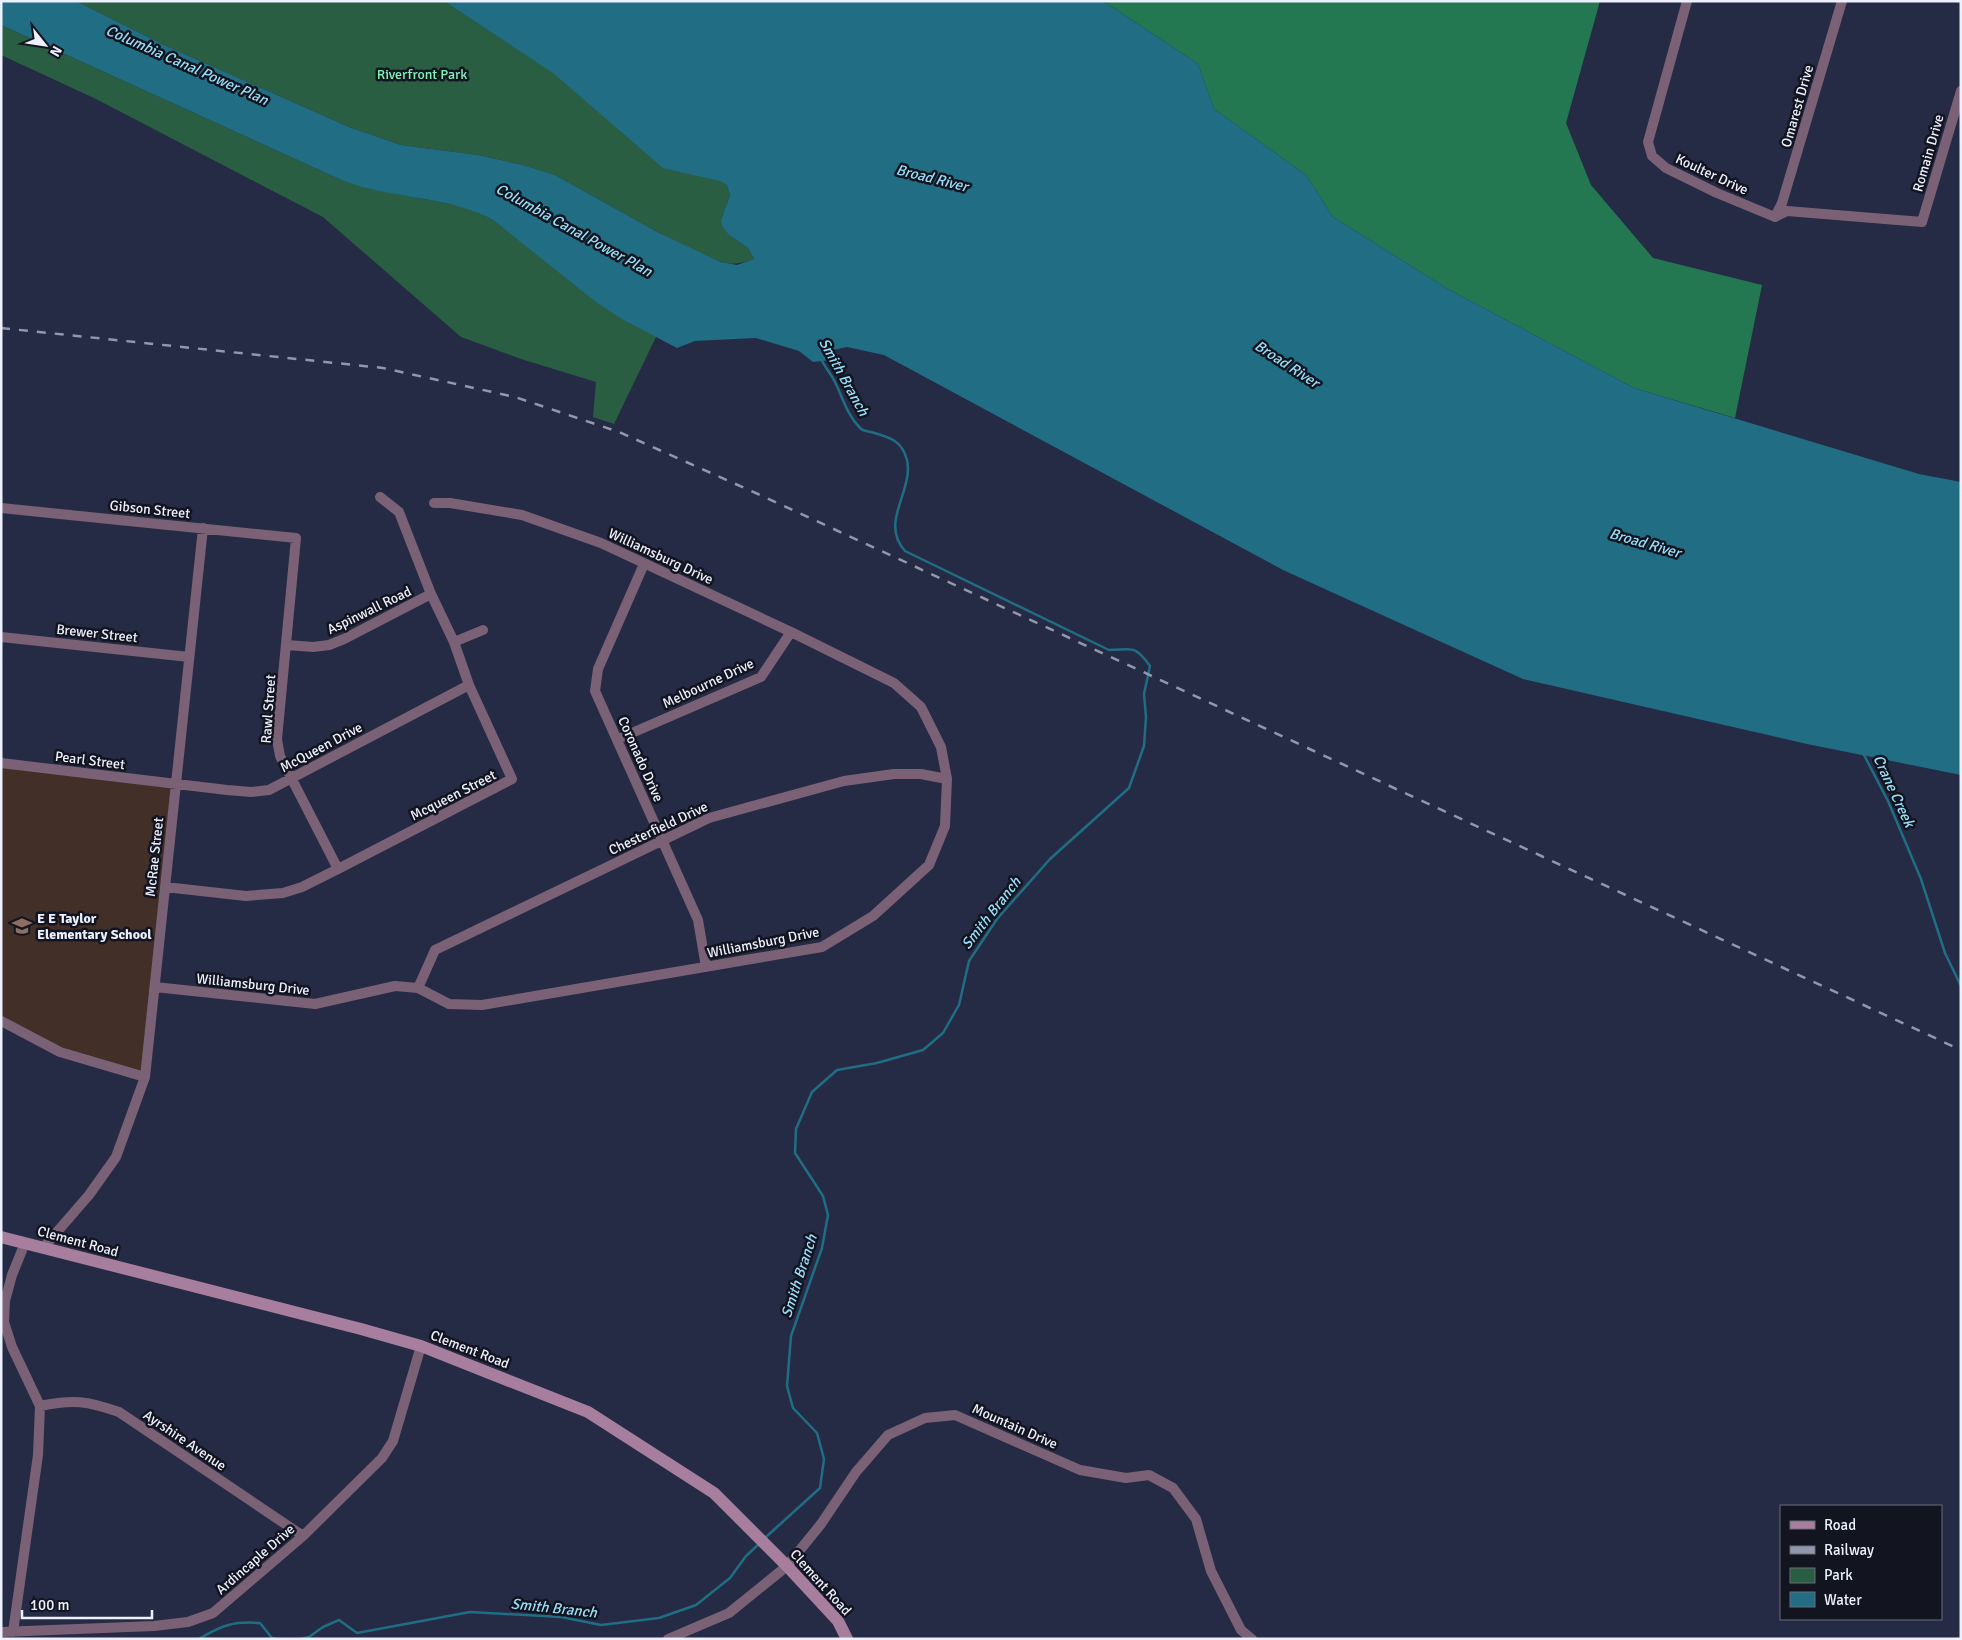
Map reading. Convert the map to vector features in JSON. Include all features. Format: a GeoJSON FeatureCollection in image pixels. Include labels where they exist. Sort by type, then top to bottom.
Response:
{"type":"FeatureCollection","features":[{"type":"Feature","properties":{"kind":"street","name":"Koulter Drive"},"geometry":{"type":"LineString","coordinates":[[1687,1],[1648,142],[1652,156],[1666,168],[1717,193],[1775,217]]}},
{"type":"Feature","properties":{"kind":"street","name":"Omarest Drive"},"geometry":{"type":"LineString","coordinates":[[1775,217],[1782,203],[1842,1]]}},
{"type":"Feature","properties":{"kind":"street","name":"Romain Drive"},"geometry":{"type":"LineString","coordinates":[[1775,217],[1787,211],[1922,222],[1961,92]]}},
{"type":"Feature","properties":{"kind":"street","name":"Mcqueen Street"},"geometry":{"type":"LineString","coordinates":[[165,887],[246,896],[283,893],[302,887],[512,779],[469,685],[454,642],[431,594],[399,512],[380,497]]}},
{"type":"Feature","properties":{"kind":"street","name":"Williamsburg Drive"},"geometry":{"type":"LineString","coordinates":[[155,987],[315,1004],[395,986],[418,988],[449,1004],[482,1005],[822,947],[874,916],[929,864],[945,826],[946,779],[941,747],[921,707],[894,683],[791,632],[601,543],[522,515],[450,503],[434,503]]}},
{"type":"Feature","properties":{"kind":"street","name":"Gibson Street"},"geometry":{"type":"LineString","coordinates":[[1,508],[296,538]]}},
{"type":"Feature","properties":{"kind":"street","name":"McRae Street"},"geometry":{"type":"LineString","coordinates":[[43,1248],[89,1195],[116,1157],[145,1077],[203,528]]}},
{"type":"Feature","properties":{"kind":"street","name":"Rawl Street"},"geometry":{"type":"LineString","coordinates":[[296,538],[277,739],[280,756],[338,869]]}},
{"type":"Feature","properties":{"kind":"street","name":"Coronado Drive"},"geometry":{"type":"LineString","coordinates":[[644,564],[598,670],[595,691],[698,920],[706,967]]}},
{"type":"Feature","properties":{"kind":"street","name":"Aspinwall Road"},"geometry":{"type":"LineString","coordinates":[[287,645],[313,648],[329,646],[431,594]]}},
{"type":"Feature","properties":{"kind":"street"},"geometry":{"type":"LineString","coordinates":[[454,642],[483,630]]}},
{"type":"Feature","properties":{"kind":"street","name":"Melbourne Drive"},"geometry":{"type":"LineString","coordinates":[[618,739],[761,677],[791,632]]}},
{"type":"Feature","properties":{"kind":"street","name":"Brewer Street"},"geometry":{"type":"LineString","coordinates":[[1,638],[189,656]]}},
{"type":"Feature","properties":{"kind":"street","name":"McQueen Drive"},"geometry":{"type":"LineString","coordinates":[[176,784],[250,792],[269,790],[469,685]]}},
{"type":"Feature","properties":{"kind":"street","name":"Pearl Street"},"geometry":{"type":"LineString","coordinates":[[1,763],[176,784]]}},
{"type":"Feature","properties":{"kind":"street","name":"Chesterfield Drive"},"geometry":{"type":"LineString","coordinates":[[418,988],[435,950],[709,818],[844,781],[894,774],[921,774],[946,779]]}},
{"type":"Feature","properties":{"kind":"street"},"geometry":{"type":"LineString","coordinates":[[1,1022],[60,1052],[145,1077]]}},
{"type":"Feature","properties":{"kind":"street","name":"Clement Road"},"geometry":{"type":"LineString","coordinates":[[1,1237],[422,1346],[588,1412],[714,1493],[770,1548],[838,1621],[847,1639]]}},
{"type":"Feature","properties":{"kind":"street"},"geometry":{"type":"LineString","coordinates":[[13,1632],[38,1455],[40,1406],[12,1347],[4,1322],[5,1301],[12,1275],[25,1243]]}},
{"type":"Feature","properties":{"kind":"street","name":"Ardincaple Drive"},"geometry":{"type":"LineString","coordinates":[[1,1632],[154,1626],[188,1622],[213,1613],[303,1536],[382,1458],[393,1441],[422,1346]]}},
{"type":"Feature","properties":{"kind":"street","name":"Ayrshire Avenue"},"geometry":{"type":"LineString","coordinates":[[40,1406],[60,1402],[90,1402],[119,1412],[303,1536]]}},
{"type":"Feature","properties":{"kind":"street","name":"Mountain Drive"},"geometry":{"type":"LineString","coordinates":[[668,1639],[729,1613],[787,1566],[821,1524],[856,1472],[888,1435],[925,1418],[955,1415],[1080,1470],[1126,1478],[1149,1475],[1172,1488],[1196,1519],[1211,1571],[1241,1630],[1252,1639]]}},
{"type":"Feature","properties":{"kind":"shaded area"},"geometry":{"type":"Polygon","coordinates":[[[1,763],[176,784],[145,1077],[60,1052],[1,1021],[1,763]]]}},
{"type":"Feature","properties":{"kind":"green space","name":"Riverfront Park"},"geometry":{"type":"Polygon","coordinates":[[[76,1],[444,1],[727,185],[730,195],[721,220],[729,235],[748,248],[754,259],[731,264],[697,252],[614,424],[593,417],[596,382],[521,359],[461,337],[323,217],[96,99],[1,55],[1,25],[337,178],[370,189],[457,205],[475,211],[493,220],[521,242],[661,234],[555,175],[523,165],[478,155],[401,145],[349,127],[162,44],[76,1]]]}},
{"type":"Feature","properties":{"kind":"green space"},"geometry":{"type":"Polygon","coordinates":[[[1103,1],[1600,1],[1566,123],[1591,185],[1653,258],[1762,285],[1735,418],[1634,388],[1446,288],[1333,217],[1306,175],[1214,109],[1198,64],[1103,1]]]}},
{"type":"Feature","properties":{"kind":"water"},"geometry":{"type":"Polygon","coordinates":[[[1,1],[76,1],[162,44],[349,127],[401,145],[478,155],[523,165],[555,175],[661,234],[721,262],[737,265],[754,259],[748,248],[729,235],[722,226],[721,220],[730,195],[727,185],[720,181],[663,168],[553,73],[444,1],[1103,1],[1198,64],[1214,109],[1306,175],[1333,217],[1446,288],[1634,388],[1919,474],[1961,482],[1961,775],[1807,744],[1523,679],[1283,570],[884,355],[847,347],[833,350],[831,360],[813,362],[799,351],[756,338],[695,341],[677,348],[622,319],[596,302],[493,220],[463,208],[433,200],[366,188],[337,178],[1,25],[1,1]]]}},
{"type":"Feature","properties":{"kind":"waterway","name":"Smith Branch"},"geometry":{"type":"LineString","coordinates":[[766,1537],[820,1488],[824,1459],[817,1433],[793,1408],[787,1386],[791,1336],[822,1248],[828,1215],[823,1196],[795,1153],[796,1129],[812,1092],[837,1070],[877,1063],[923,1050],[943,1033],[959,1005],[969,961],[997,919],[1050,859],[1129,788],[1144,746],[1146,717],[1144,694],[1150,666],[1136,651],[1128,649],[1109,650],[905,551],[898,540],[895,529],[908,472],[905,453],[894,440],[860,428],[848,412],[835,382],[821,359]]}},
{"type":"Feature","properties":{"kind":"waterway","name":"Crane Creek"},"geometry":{"type":"LineString","coordinates":[[1864,755],[1888,801],[1921,879],[1945,953],[1961,986]]}},
{"type":"Feature","properties":{"kind":"waterway","name":"Smith Branch"},"geometry":{"type":"LineString","coordinates":[[301,1639],[309,1637],[323,1627],[339,1620],[357,1633],[470,1612],[561,1617],[601,1625],[659,1618],[696,1605],[730,1578],[746,1556],[760,1543]]}},
{"type":"Feature","properties":{"kind":"waterway","name":"Smith Branch"},"geometry":{"type":"LineString","coordinates":[[199,1639],[215,1630],[235,1623],[260,1623],[272,1638],[277,1639]]}},
{"type":"Feature","properties":{"kind":"railway"},"geometry":{"type":"LineString","coordinates":[[1,328],[383,368],[515,397],[619,432],[758,494],[1961,1050]]}},
{"type":"Feature","properties":{"kind":"place","name":"E E Taylor Elementary School"},"geometry":{"type":"Point","coordinates":[22,926]}},
{"type":"Feature","properties":{"kind":"water label","name":"Columbia Canal Power Plan"},"geometry":{"type":"Point","coordinates":[187,65]}},
{"type":"Feature","properties":{"kind":"water label","name":"Broad River"},"geometry":{"type":"Point","coordinates":[932,178]}},
{"type":"Feature","properties":{"kind":"water label","name":"Columbia Canal Power Plan"},"geometry":{"type":"Point","coordinates":[574,230]}},
{"type":"Feature","properties":{"kind":"water label","name":"Broad River"},"geometry":{"type":"Point","coordinates":[1287,364]}},
{"type":"Feature","properties":{"kind":"water label","name":"Broad River"},"geometry":{"type":"Point","coordinates":[1645,543]}}]}
